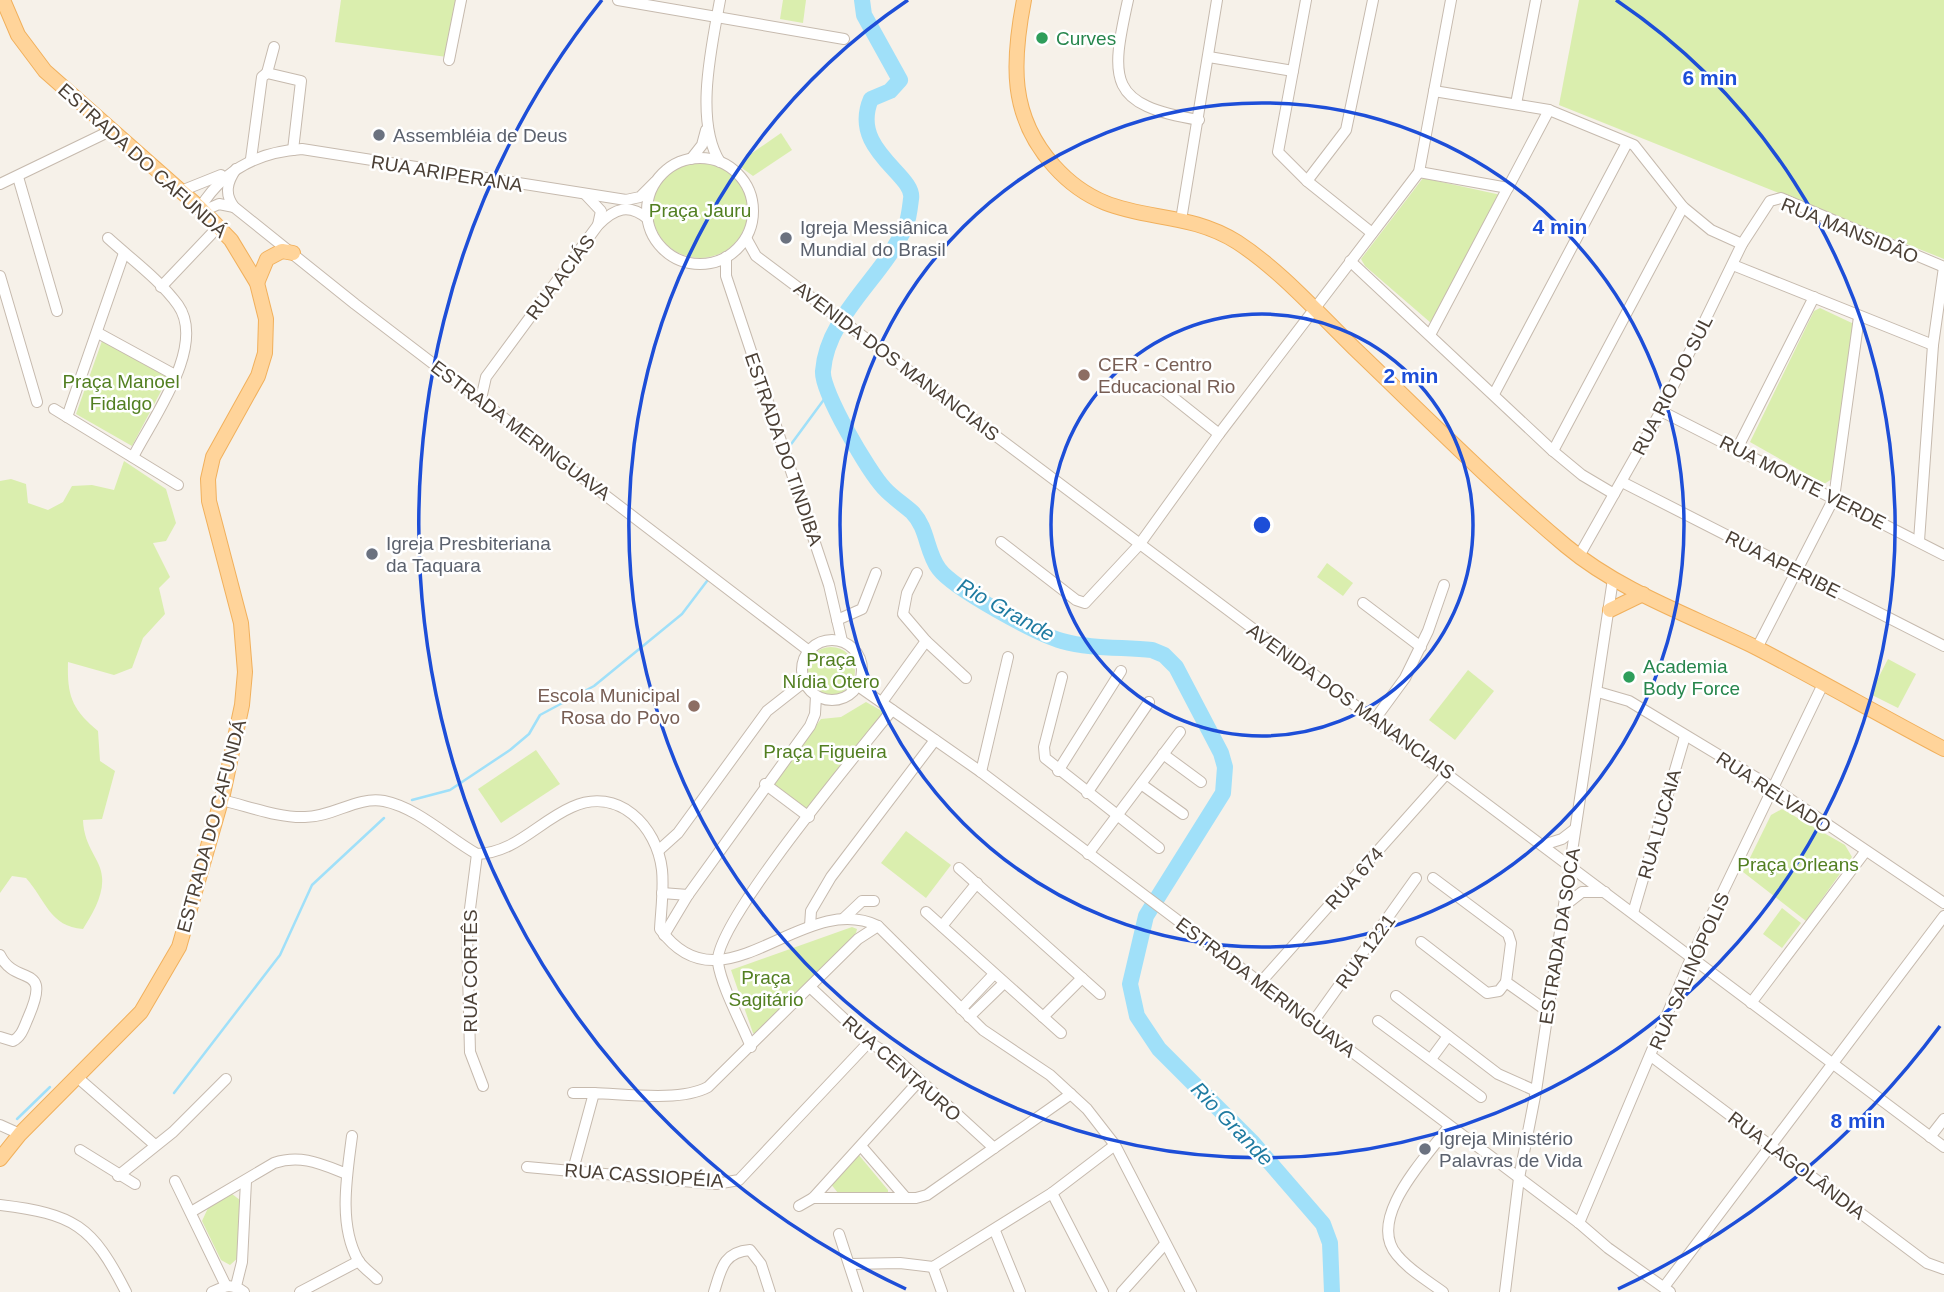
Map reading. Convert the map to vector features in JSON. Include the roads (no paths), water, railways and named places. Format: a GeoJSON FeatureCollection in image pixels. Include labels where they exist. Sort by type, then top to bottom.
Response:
{"type":"FeatureCollection","features":[{"type":"Feature","properties":{"kind":"main road"},"geometry":{"type":"LineString","coordinates":[[1024,0],[1017,38],[1015,74],[1024,114],[1041,149],[1055,167],[1096,201],[1113,208],[1181,220],[1236,242],[1313,308],[1454,445],[1579,556],[1613,579],[1757,648],[1944,749]]}},
{"type":"Feature","properties":{"kind":"main road","name":"ESTRADA DO CAFUNDÁ"},"geometry":{"type":"LineString","coordinates":[[0,1159],[20,1134],[141,1012],[163,979],[179,947],[221,800],[242,705],[245,672],[241,623],[209,501],[208,479],[213,457],[258,376],[265,353],[266,319],[257,283],[245,260],[219,226],[110,131],[29,53],[7,1]]}},
{"type":"Feature","properties":{"kind":"main road"},"geometry":{"type":"LineString","coordinates":[[257,283],[267,259],[282,251],[293,253]]}},
{"type":"Feature","properties":{"kind":"main road"},"geometry":{"type":"LineString","coordinates":[[1610,610],[1643,594]]}},
{"type":"Feature","properties":{"kind":"street"},"geometry":{"type":"LineString","coordinates":[[449,60],[461,0]]}},
{"type":"Feature","properties":{"kind":"street"},"geometry":{"type":"LineString","coordinates":[[618,0],[844,39]]}},
{"type":"Feature","properties":{"kind":"street"},"geometry":{"type":"LineString","coordinates":[[720,0],[710,62],[710,145],[720,162],[744,180],[751,194],[752,224],[746,238],[730,255],[710,263],[688,262],[668,253],[655,238],[648,219],[650,194],[655,183],[674,164],[691,159],[720,162]]}},
{"type":"Feature","properties":{"kind":"street"},"geometry":{"type":"LineString","coordinates":[[1128,0],[1116,55],[1117,68],[1126,89],[1148,109],[1199,120]]}},
{"type":"Feature","properties":{"kind":"street"},"geometry":{"type":"LineString","coordinates":[[1181,220],[1217,0]]}},
{"type":"Feature","properties":{"kind":"street"},"geometry":{"type":"LineString","coordinates":[[1306,0],[1278,152],[1307,181],[1372,233]]}},
{"type":"Feature","properties":{"kind":"street"},"geometry":{"type":"LineString","coordinates":[[1307,181],[1346,130],[1373,0]]}},
{"type":"Feature","properties":{"kind":"street"},"geometry":{"type":"LineString","coordinates":[[1001,542],[1076,600],[1085,603],[1139,545],[1219,433],[1419,172],[1451,0]]}},
{"type":"Feature","properties":{"kind":"street"},"geometry":{"type":"LineString","coordinates":[[1517,104],[1536,0]]}},
{"type":"Feature","properties":{"kind":"street"},"geometry":{"type":"LineString","coordinates":[[251,159],[262,77],[267,73],[274,47]]}},
{"type":"Feature","properties":{"kind":"street"},"geometry":{"type":"LineString","coordinates":[[1209,57],[1293,71]]}},
{"type":"Feature","properties":{"kind":"street"},"geometry":{"type":"LineString","coordinates":[[267,73],[301,81],[293,150]]}},
{"type":"Feature","properties":{"kind":"street"},"geometry":{"type":"LineString","coordinates":[[1434,91],[1549,110],[1627,142],[1642,152],[1683,207],[1712,230],[1742,244]]}},
{"type":"Feature","properties":{"kind":"street"},"geometry":{"type":"LineString","coordinates":[[1430,335],[1549,110]]}},
{"type":"Feature","properties":{"kind":"street"},"geometry":{"type":"LineString","coordinates":[[691,159],[702,145],[708,124]]}},
{"type":"Feature","properties":{"kind":"street"},"geometry":{"type":"LineString","coordinates":[[0,184],[110,131]]}},
{"type":"Feature","properties":{"kind":"street"},"geometry":{"type":"LineString","coordinates":[[1494,394],[1627,142]]}},
{"type":"Feature","properties":{"kind":"street","name":"RUA ARIPERANA"},"geometry":{"type":"LineString","coordinates":[[201,209],[211,189],[251,159],[293,150],[633,200],[655,183]]}},
{"type":"Feature","properties":{"kind":"street"},"geometry":{"type":"LineString","coordinates":[[234,207],[229,200],[228,186],[236,169]]}},
{"type":"Feature","properties":{"kind":"street","name":"RUA ARIPERANA"},"geometry":{"type":"LineString","coordinates":[[181,191],[236,169]]}},
{"type":"Feature","properties":{"kind":"street"},"geometry":{"type":"LineString","coordinates":[[1419,172],[1508,188]]}},
{"type":"Feature","properties":{"kind":"street"},"geometry":{"type":"LineString","coordinates":[[18,177],[57,311]]}},
{"type":"Feature","properties":{"kind":"street"},"geometry":{"type":"LineString","coordinates":[[586,195],[601,211],[598,225]]}},
{"type":"Feature","properties":{"kind":"street","name":"RUA MANSIDÃO"},"geometry":{"type":"LineString","coordinates":[[1760,212],[1770,201],[1781,198],[1944,267]]}},
{"type":"Feature","properties":{"kind":"street"},"geometry":{"type":"LineString","coordinates":[[201,209],[219,204],[234,207]]}},
{"type":"Feature","properties":{"kind":"street","name":"ESTRADA MERINGUAVA"},"geometry":{"type":"LineString","coordinates":[[234,207],[809,651]]}},
{"type":"Feature","properties":{"kind":"street"},"geometry":{"type":"LineString","coordinates":[[1553,451],[1683,207]]}},
{"type":"Feature","properties":{"kind":"street","name":"RUA ACIÁS"},"geometry":{"type":"LineString","coordinates":[[481,399],[486,377],[598,225],[614,211],[627,208],[634,209],[648,219]]}},
{"type":"Feature","properties":{"kind":"street","name":"RUA RIO DO SUL"},"geometry":{"type":"LineString","coordinates":[[1579,556],[1661,411],[1760,212]]}},
{"type":"Feature","properties":{"kind":"street"},"geometry":{"type":"LineString","coordinates":[[162,287],[219,226]]}},
{"type":"Feature","properties":{"kind":"street"},"geometry":{"type":"LineString","coordinates":[[108,238],[178,304],[188,328],[185,354],[133,457]]}},
{"type":"Feature","properties":{"kind":"street","name":"AVENIDA DOS MANANCIAIS"},"geometry":{"type":"LineString","coordinates":[[746,238],[756,256],[830,309],[1139,545],[1448,772],[1944,1147]]}},
{"type":"Feature","properties":{"kind":"street"},"geometry":{"type":"LineString","coordinates":[[68,417],[124,253]]}},
{"type":"Feature","properties":{"kind":"street","name":"AVENIDA DOS MANANCIAIS"},"geometry":{"type":"LineString","coordinates":[[730,255],[756,256]]}},
{"type":"Feature","properties":{"kind":"street","name":"ESTRADA DO TINDIBA"},"geometry":{"type":"LineString","coordinates":[[730,255],[726,276],[830,585],[842,641]]}},
{"type":"Feature","properties":{"kind":"street"},"geometry":{"type":"LineString","coordinates":[[1350,261],[1553,451],[1582,475],[1614,494]]}},
{"type":"Feature","properties":{"kind":"street"},"geometry":{"type":"LineString","coordinates":[[710,263],[726,276]]}},
{"type":"Feature","properties":{"kind":"street"},"geometry":{"type":"LineString","coordinates":[[1733,265],[1933,345]]}},
{"type":"Feature","properties":{"kind":"street"},"geometry":{"type":"LineString","coordinates":[[1919,541],[1933,345],[1944,267]]}},
{"type":"Feature","properties":{"kind":"street"},"geometry":{"type":"LineString","coordinates":[[0,276],[37,402]]}},
{"type":"Feature","properties":{"kind":"street"},"geometry":{"type":"LineString","coordinates":[[1738,449],[1814,297]]}},
{"type":"Feature","properties":{"kind":"street"},"geometry":{"type":"LineString","coordinates":[[1757,648],[1834,498],[1859,317]]}},
{"type":"Feature","properties":{"kind":"street"},"geometry":{"type":"LineString","coordinates":[[98,333],[175,375]]}},
{"type":"Feature","properties":{"kind":"street"},"geometry":{"type":"LineString","coordinates":[[463,385],[486,377]]}},
{"type":"Feature","properties":{"kind":"street"},"geometry":{"type":"LineString","coordinates":[[1160,387],[1219,433]]}},
{"type":"Feature","properties":{"kind":"street"},"geometry":{"type":"LineString","coordinates":[[54,409],[178,485]]}},
{"type":"Feature","properties":{"kind":"street","name":"RUA MONTE VERDE"},"geometry":{"type":"LineString","coordinates":[[1661,411],[1944,555]]}},
{"type":"Feature","properties":{"kind":"street","name":"RUA APERIBE"},"geometry":{"type":"LineString","coordinates":[[1622,482],[1944,646]]}},
{"type":"Feature","properties":{"kind":"street"},"geometry":{"type":"LineString","coordinates":[[829,640],[837,621],[862,609],[876,573]]}},
{"type":"Feature","properties":{"kind":"street"},"geometry":{"type":"LineString","coordinates":[[917,573],[907,593],[903,614],[926,641],[966,678]]}},
{"type":"Feature","properties":{"kind":"street","name":"ESTRADA DA SOCA"},"geometry":{"type":"LineString","coordinates":[[1505,1292],[1519,1178],[1536,1091],[1613,579]]}},
{"type":"Feature","properties":{"kind":"street"},"geometry":{"type":"LineString","coordinates":[[1375,719],[1405,678],[1444,586]]}},
{"type":"Feature","properties":{"kind":"street"},"geometry":{"type":"LineString","coordinates":[[1363,603],[1420,646]]}},
{"type":"Feature","properties":{"kind":"street"},"geometry":{"type":"LineString","coordinates":[[829,640],[842,641],[859,655],[862,676],[858,686],[839,700],[816,696],[804,682],[802,671],[809,651],[829,640]]}},
{"type":"Feature","properties":{"kind":"street"},"geometry":{"type":"LineString","coordinates":[[882,702],[926,641]]}},
{"type":"Feature","properties":{"kind":"street"},"geometry":{"type":"LineString","coordinates":[[981,772],[1008,657]]}},
{"type":"Feature","properties":{"kind":"street"},"geometry":{"type":"LineString","coordinates":[[1058,771],[1121,671]]}},
{"type":"Feature","properties":{"kind":"street"},"geometry":{"type":"LineString","coordinates":[[1062,677],[1044,747],[1048,763],[1159,848]]}},
{"type":"Feature","properties":{"kind":"street"},"geometry":{"type":"LineString","coordinates":[[658,851],[678,833],[767,711],[804,682]]}},
{"type":"Feature","properties":{"kind":"street","name":"RUA SALINÓPOLIS"},"geometry":{"type":"LineString","coordinates":[[1579,1223],[1691,958],[1775,789],[1823,684]]}},
{"type":"Feature","properties":{"kind":"street","name":"ESTRADA MERINGUAVA"},"geometry":{"type":"LineString","coordinates":[[858,686],[981,772],[1667,1290]]}},
{"type":"Feature","properties":{"kind":"street","name":"RUA RELVADO"},"geometry":{"type":"LineString","coordinates":[[1598,692],[1629,701],[1775,789],[1944,903]]}},
{"type":"Feature","properties":{"kind":"street"},"geometry":{"type":"LineString","coordinates":[[664,935],[688,895],[813,720],[816,696]]}},
{"type":"Feature","properties":{"kind":"street"},"geometry":{"type":"LineString","coordinates":[[1087,793],[1149,702]]}},
{"type":"Feature","properties":{"kind":"street"},"geometry":{"type":"LineString","coordinates":[[751,1047],[717,961],[724,934],[732,919],[808,817],[892,710]]}},
{"type":"Feature","properties":{"kind":"street"},"geometry":{"type":"LineString","coordinates":[[1088,854],[1180,732]]}},
{"type":"Feature","properties":{"kind":"street","name":"RUA LUCAIA"},"geometry":{"type":"LineString","coordinates":[[1633,913],[1685,736]]}},
{"type":"Feature","properties":{"kind":"street"},"geometry":{"type":"LineString","coordinates":[[790,934],[811,911],[831,877],[935,740]]}},
{"type":"Feature","properties":{"kind":"street"},"geometry":{"type":"LineString","coordinates":[[1163,754],[1201,782]]}},
{"type":"Feature","properties":{"kind":"street","name":"RUA 674"},"geometry":{"type":"LineString","coordinates":[[1260,983],[1448,772]]}},
{"type":"Feature","properties":{"kind":"street"},"geometry":{"type":"LineString","coordinates":[[1141,784],[1183,814]]}},
{"type":"Feature","properties":{"kind":"street"},"geometry":{"type":"LineString","coordinates":[[765,785],[808,817]]}},
{"type":"Feature","properties":{"kind":"street"},"geometry":{"type":"LineString","coordinates":[[221,800],[305,817],[323,815],[367,800],[383,801],[413,813],[477,854],[505,850],[557,814],[575,805],[595,802],[622,806],[635,815],[658,851],[662,893],[660,929],[680,952],[694,959],[717,961],[737,957],[810,926],[843,919],[864,919],[878,926],[898,942],[965,1013],[998,1042],[1051,1075],[1072,1094],[1115,1145],[1191,1292]]}},
{"type":"Feature","properties":{"kind":"street"},"geometry":{"type":"LineString","coordinates":[[1544,845],[1576,829]]}},
{"type":"Feature","properties":{"kind":"street"},"geometry":{"type":"LineString","coordinates":[[1751,1003],[1865,852]]}},
{"type":"Feature","properties":{"kind":"street","name":"RUA CORTÊS"},"geometry":{"type":"LineString","coordinates":[[477,854],[467,932],[470,1052],[483,1086]]}},
{"type":"Feature","properties":{"kind":"street"},"geometry":{"type":"LineString","coordinates":[[960,868],[1100,994]]}},
{"type":"Feature","properties":{"kind":"street","name":"RUA 1221"},"geometry":{"type":"LineString","coordinates":[[1313,1022],[1416,878]]}},
{"type":"Feature","properties":{"kind":"street"},"geometry":{"type":"LineString","coordinates":[[1421,942],[1488,993],[1499,991],[1506,982],[1511,943],[1508,934],[1433,878]]}},
{"type":"Feature","properties":{"kind":"street"},"geometry":{"type":"LineString","coordinates":[[942,926],[977,883]]}},
{"type":"Feature","properties":{"kind":"street"},"geometry":{"type":"LineString","coordinates":[[1564,906],[1582,892],[1605,892]]}},
{"type":"Feature","properties":{"kind":"street"},"geometry":{"type":"LineString","coordinates":[[662,893],[688,895]]}},
{"type":"Feature","properties":{"kind":"street"},"geometry":{"type":"LineString","coordinates":[[843,919],[862,901],[874,901]]}},
{"type":"Feature","properties":{"kind":"street"},"geometry":{"type":"LineString","coordinates":[[810,926],[811,911]]}},
{"type":"Feature","properties":{"kind":"street"},"geometry":{"type":"LineString","coordinates":[[926,912],[1061,1033]]}},
{"type":"Feature","properties":{"kind":"street"},"geometry":{"type":"LineString","coordinates":[[1667,1290],[1833,1062],[1944,916]]}},
{"type":"Feature","properties":{"kind":"street"},"geometry":{"type":"LineString","coordinates":[[858,939],[864,919]]}},
{"type":"Feature","properties":{"kind":"street"},"geometry":{"type":"LineString","coordinates":[[573,1093],[697,1093],[708,1087],[858,939],[878,926]]}},
{"type":"Feature","properties":{"kind":"street"},"geometry":{"type":"LineString","coordinates":[[0,1038],[13,1041],[20,1036],[39,994],[36,983],[1,959]]}},
{"type":"Feature","properties":{"kind":"street"},"geometry":{"type":"LineString","coordinates":[[965,1013],[994,974]]}},
{"type":"Feature","properties":{"kind":"street"},"geometry":{"type":"LineString","coordinates":[[1043,1017],[1082,978]]}},
{"type":"Feature","properties":{"kind":"street"},"geometry":{"type":"LineString","coordinates":[[1506,982],[1547,1011]]}},
{"type":"Feature","properties":{"kind":"street"},"geometry":{"type":"LineString","coordinates":[[965,1013],[1004,983]]}},
{"type":"Feature","properties":{"kind":"street","name":"RUA CENTAURO"},"geometry":{"type":"LineString","coordinates":[[811,988],[869,1042],[898,1061],[994,1148]]}},
{"type":"Feature","properties":{"kind":"street"},"geometry":{"type":"LineString","coordinates":[[1396,996],[1506,1079],[1536,1091]]}},
{"type":"Feature","properties":{"kind":"street"},"geometry":{"type":"LineString","coordinates":[[1378,1021],[1481,1097]]}},
{"type":"Feature","properties":{"kind":"street"},"geometry":{"type":"LineString","coordinates":[[1431,1059],[1448,1036]]}},
{"type":"Feature","properties":{"kind":"street","name":"RUA CASSIOPÉIA"},"geometry":{"type":"LineString","coordinates":[[527,1167],[716,1184],[739,1180],[869,1042]]}},
{"type":"Feature","properties":{"kind":"street","name":"RUA LAGOLÂNDIA"},"geometry":{"type":"LineString","coordinates":[[1651,1056],[1927,1263],[1944,1269]]}},
{"type":"Feature","properties":{"kind":"street"},"geometry":{"type":"LineString","coordinates":[[77,1077],[155,1145]]}},
{"type":"Feature","properties":{"kind":"street"},"geometry":{"type":"LineString","coordinates":[[118,1176],[173,1132],[226,1079]]}},
{"type":"Feature","properties":{"kind":"street"},"geometry":{"type":"LineString","coordinates":[[799,1206],[813,1198],[919,1081]]}},
{"type":"Feature","properties":{"kind":"street"},"geometry":{"type":"LineString","coordinates":[[573,1170],[594,1093]]}},
{"type":"Feature","properties":{"kind":"street"},"geometry":{"type":"LineString","coordinates":[[813,1198],[916,1198],[942,1187],[1072,1094]]}},
{"type":"Feature","properties":{"kind":"street"},"geometry":{"type":"LineString","coordinates":[[1930,1137],[1944,1119]]}},
{"type":"Feature","properties":{"kind":"street"},"geometry":{"type":"LineString","coordinates":[[0,1125],[20,1134]]}},
{"type":"Feature","properties":{"kind":"street"},"geometry":{"type":"LineString","coordinates":[[1443,1292],[1395,1254],[1387,1227],[1394,1202],[1449,1126]]}},
{"type":"Feature","properties":{"kind":"street"},"geometry":{"type":"LineString","coordinates":[[352,1136],[347,1174],[348,1232],[359,1261],[377,1279]]}},
{"type":"Feature","properties":{"kind":"street"},"geometry":{"type":"LineString","coordinates":[[849,1264],[900,1263],[933,1267],[995,1231],[1052,1193],[1115,1145]]}},
{"type":"Feature","properties":{"kind":"street"},"geometry":{"type":"LineString","coordinates":[[862,1146],[906,1198]]}},
{"type":"Feature","properties":{"kind":"street"},"geometry":{"type":"LineString","coordinates":[[80,1150],[118,1176],[135,1184]]}},
{"type":"Feature","properties":{"kind":"street"},"geometry":{"type":"LineString","coordinates":[[191,1212],[287,1158],[303,1158],[347,1174]]}},
{"type":"Feature","properties":{"kind":"street"},"geometry":{"type":"LineString","coordinates":[[174,1181],[235,1288]]}},
{"type":"Feature","properties":{"kind":"street"},"geometry":{"type":"LineString","coordinates":[[235,1288],[242,1262],[246,1181]]}},
{"type":"Feature","properties":{"kind":"street"},"geometry":{"type":"LineString","coordinates":[[1052,1193],[1103,1292]]}},
{"type":"Feature","properties":{"kind":"street"},"geometry":{"type":"LineString","coordinates":[[0,1205],[51,1213],[78,1225],[110,1261],[126,1292]]}},
{"type":"Feature","properties":{"kind":"street"},"geometry":{"type":"LineString","coordinates":[[995,1231],[1020,1292]]}},
{"type":"Feature","properties":{"kind":"street"},"geometry":{"type":"LineString","coordinates":[[839,1234],[858,1292]]}},
{"type":"Feature","properties":{"kind":"street"},"geometry":{"type":"LineString","coordinates":[[1122,1292],[1165,1244]]}},
{"type":"Feature","properties":{"kind":"street"},"geometry":{"type":"LineString","coordinates":[[714,1292],[726,1259],[731,1254],[750,1251],[761,1264],[770,1292]]}},
{"type":"Feature","properties":{"kind":"street"},"geometry":{"type":"LineString","coordinates":[[300,1292],[359,1261]]}},
{"type":"Feature","properties":{"kind":"street"},"geometry":{"type":"LineString","coordinates":[[933,1267],[942,1292]]}},
{"type":"Feature","properties":{"kind":"street"},"geometry":{"type":"LineString","coordinates":[[212,1292],[235,1288]]}},
{"type":"Feature","properties":{"kind":"waterway","name":"Rio Grande"},"geometry":{"type":"LineString","coordinates":[[862,0],[864,15],[900,80],[890,91],[871,99],[867,117],[869,133],[875,147],[904,180],[910,190],[911,199],[907,222],[897,244],[845,314],[835,332],[827,351],[824,381],[858,449],[887,491],[917,518],[935,562],[948,578],[997,610],[1050,637],[1084,645],[1152,650],[1164,655],[1176,667],[1221,753],[1225,767],[1223,793],[1146,916],[1130,984],[1137,1016],[1159,1049],[1253,1143],[1323,1224],[1330,1243],[1332,1292]]}},
{"type":"Feature","properties":{"kind":"waterway"},"geometry":{"type":"LineString","coordinates":[[789,447],[828,394]]}},
{"type":"Feature","properties":{"kind":"waterway"},"geometry":{"type":"LineString","coordinates":[[412,800],[450,790],[510,750],[529,734],[540,715],[594,686],[682,614],[707,581]]}},
{"type":"Feature","properties":{"kind":"waterway"},"geometry":{"type":"LineString","coordinates":[[174,1093],[280,955],[312,885],[384,818]]}},
{"type":"Feature","properties":{"kind":"waterway"},"geometry":{"type":"LineString","coordinates":[[17,1119],[50,1087]]}},
{"type":"Feature","properties":{"kind":"place","name":"Curves"},"geometry":{"type":"Point","coordinates":[1042,38]}},
{"type":"Feature","properties":{"kind":"place","name":"Assembléia de Deus"},"geometry":{"type":"Point","coordinates":[379,135]}},
{"type":"Feature","properties":{"kind":"place","name":"Igreja Messiânica Mundial do Brasil"},"geometry":{"type":"Point","coordinates":[786,238]}},
{"type":"Feature","properties":{"kind":"place","name":"CER - Centro Educacional Rio"},"geometry":{"type":"Point","coordinates":[1084,375]}},
{"type":"Feature","properties":{"kind":"place","name":"Igreja Presbiteriana da Taquara"},"geometry":{"type":"Point","coordinates":[372,554]}},
{"type":"Feature","properties":{"kind":"place","name":"Academia Body Force"},"geometry":{"type":"Point","coordinates":[1629,677]}},
{"type":"Feature","properties":{"kind":"place","name":"Escola Municipal Rosa do Povo"},"geometry":{"type":"Point","coordinates":[694,706]}},
{"type":"Feature","properties":{"kind":"place","name":"Igreja Ministério Palavras de Vida"},"geometry":{"type":"Point","coordinates":[1425,1149]}},
{"type":"Feature","properties":{"kind":"park label","name":"Praça Jauru"},"geometry":{"type":"Point","coordinates":[700,210]}},
{"type":"Feature","properties":{"kind":"park label","name":"Praça Manoel Fidalgo"},"geometry":{"type":"Point","coordinates":[121,392]}},
{"type":"Feature","properties":{"kind":"park label","name":"Praça Nídia Otero"},"geometry":{"type":"Point","coordinates":[831,670]}},
{"type":"Feature","properties":{"kind":"park label","name":"Praça Figueira"},"geometry":{"type":"Point","coordinates":[825,751]}},
{"type":"Feature","properties":{"kind":"park label","name":"Praça Orleans"},"geometry":{"type":"Point","coordinates":[1798,864]}},
{"type":"Feature","properties":{"kind":"park label","name":"Praça Sagitário"},"geometry":{"type":"Point","coordinates":[766,988]}}]}
